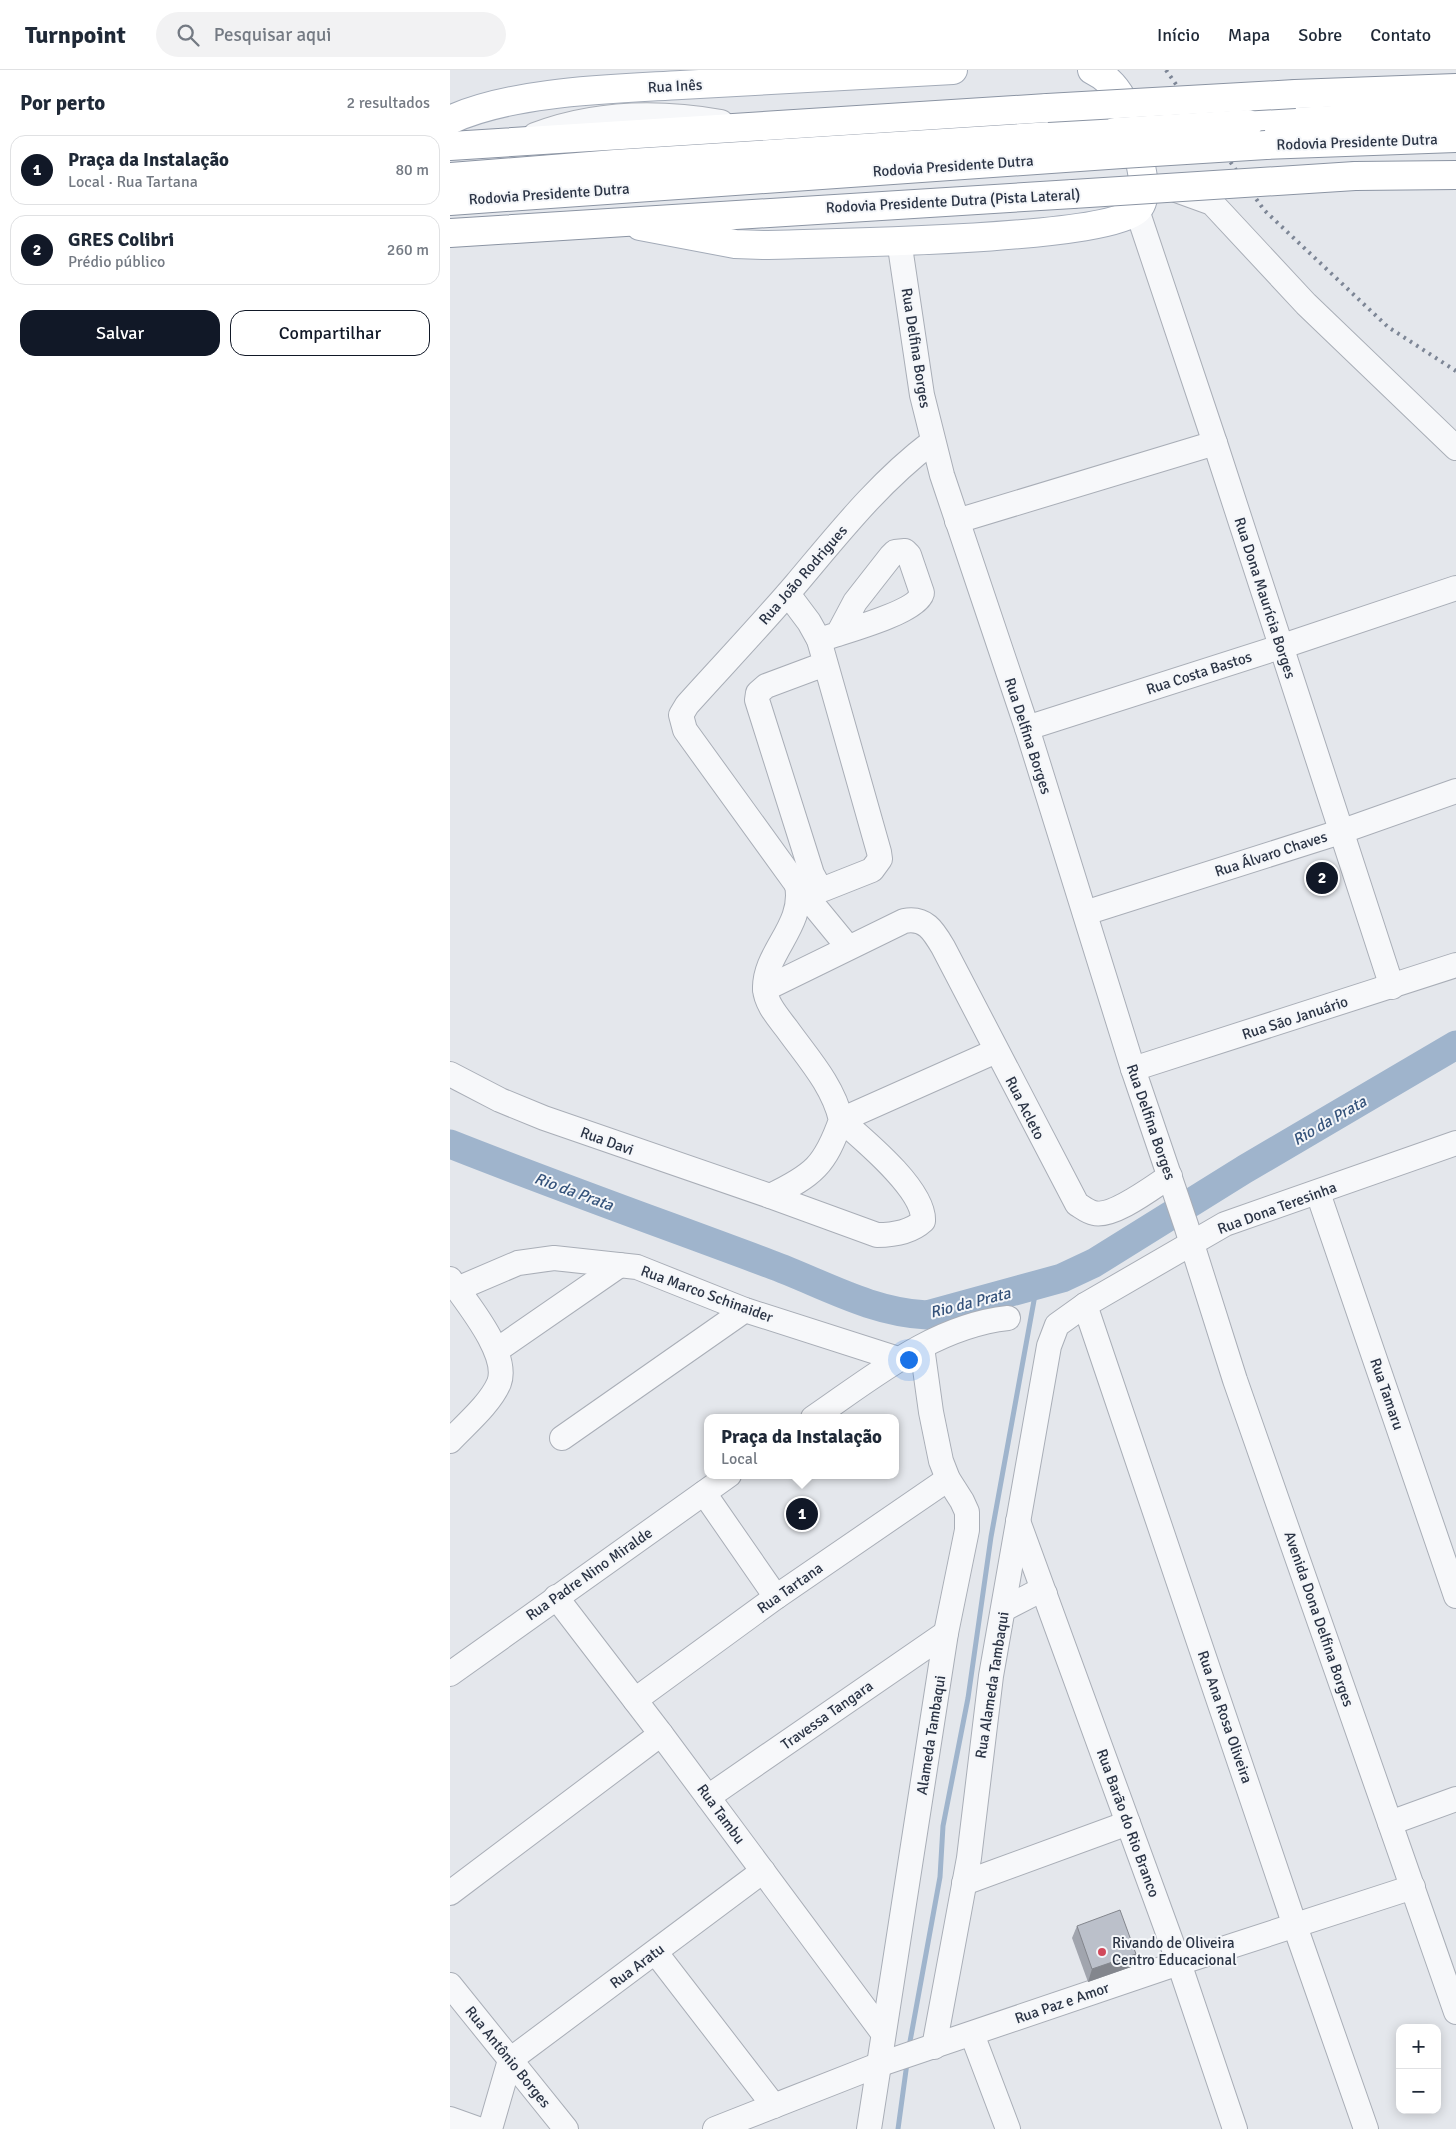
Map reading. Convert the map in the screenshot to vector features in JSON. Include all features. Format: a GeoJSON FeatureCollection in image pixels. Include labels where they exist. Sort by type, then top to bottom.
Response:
{"type":"FeatureCollection","features":[{"type":"Feature","properties":{"kind":"main road","name":"Rua Inês"},"geometry":{"type":"LineString","coordinates":[[453,113],[535,97],[605,89],[953,70]]}},
{"type":"Feature","properties":{"kind":"main road"},"geometry":{"type":"LineString","coordinates":[[612,221],[748,245],[1055,232],[1120,219],[1137,210],[1142,199],[1142,181],[1127,106],[1114,86],[1092,70]]}},
{"type":"Feature","properties":{"kind":"main road"},"geometry":{"type":"LineString","coordinates":[[450,146],[1047,108],[1295,94],[1456,88]]}},
{"type":"Feature","properties":{"kind":"main road","name":"Rodovia Presidente Dutra"},"geometry":{"type":"LineString","coordinates":[[450,201],[1118,143],[1248,124],[1456,114]]}},
{"type":"Feature","properties":{"kind":"main road","name":"Rodovia Presidente Dutra"},"geometry":{"type":"LineString","coordinates":[[450,177],[615,164],[1118,143],[1266,145],[1456,138]]}},
{"type":"Feature","properties":{"kind":"main road","name":"Rodovia Presidente Dutra (Pista Lateral)"},"geometry":{"type":"LineString","coordinates":[[450,233],[612,221],[1355,176],[1452,176]]}},
{"type":"Feature","properties":{"kind":"street"},"geometry":{"type":"LineString","coordinates":[[1142,181],[1188,192],[1212,203],[1306,304],[1456,448]]}},
{"type":"Feature","properties":{"kind":"street","name":"Rua Dona Maurícia Borges"},"geometry":{"type":"LineString","coordinates":[[1137,210],[1216,443],[1280,647],[1392,987]]}},
{"type":"Feature","properties":{"kind":"street","name":"Rua Delfina Borges"},"geometry":{"type":"LineString","coordinates":[[899,240],[922,395],[932,442],[1026,728],[1133,1069],[1189,1234]]}},
{"type":"Feature","properties":{"kind":"street","name":"Rua João Rodrigues"},"geometry":{"type":"LineString","coordinates":[[797,885],[685,730],[681,715],[687,705],[788,594],[890,476],[932,442]]}},
{"type":"Feature","properties":{"kind":"street"},"geometry":{"type":"LineString","coordinates":[[957,521],[1216,443]]}},
{"type":"Feature","properties":{"kind":"street","name":"Rua Costa Bastos"},"geometry":{"type":"LineString","coordinates":[[1026,728],[1280,647],[1456,588]]}},
{"type":"Feature","properties":{"kind":"street"},"geometry":{"type":"LineString","coordinates":[[788,594],[809,622],[829,637],[825,664],[880,859],[872,870],[824,889],[817,883],[812,874],[757,700],[758,693],[766,686],[825,664]]}},
{"type":"Feature","properties":{"kind":"street","name":"Rua Álvaro Chaves"},"geometry":{"type":"LineString","coordinates":[[1084,913],[1340,832],[1456,792]]}},
{"type":"Feature","properties":{"kind":"street"},"geometry":{"type":"LineString","coordinates":[[765,989],[848,947],[797,885]]}},
{"type":"Feature","properties":{"kind":"street"},"geometry":{"type":"LineString","coordinates":[[765,989],[771,964],[798,907],[797,885]]}},
{"type":"Feature","properties":{"kind":"street","name":"Rua Acleto"},"geometry":{"type":"LineString","coordinates":[[848,947],[904,921],[922,922],[934,931],[1077,1204],[1094,1213],[1102,1213],[1116,1209],[1172,1184]]}},
{"type":"Feature","properties":{"kind":"street","name":"Rua Sāo Januário"},"geometry":{"type":"LineString","coordinates":[[1133,1069],[1456,965]]}},
{"type":"Feature","properties":{"kind":"street","name":"Rua Davi"},"geometry":{"type":"LineString","coordinates":[[450,1074],[500,1100],[544,1118],[877,1235],[890,1235],[916,1227],[922,1221],[923,1212],[902,1179],[841,1120],[828,1087],[772,1008],[765,989]]}},
{"type":"Feature","properties":{"kind":"street"},"geometry":{"type":"LineString","coordinates":[[770,1196],[804,1178],[820,1165],[832,1146],[841,1120],[996,1051]]}},
{"type":"Feature","properties":{"kind":"street","name":"Rua Dona Teresinha"},"geometry":{"type":"LineString","coordinates":[[1057,1325],[1189,1234],[1225,1224],[1456,1143]]}},
{"type":"Feature","properties":{"kind":"street","name":"Rua Tamaru"},"geometry":{"type":"LineString","coordinates":[[1318,1192],[1456,1596]]}},
{"type":"Feature","properties":{"kind":"street","name":"Avenida Dona Delfina Borges"},"geometry":{"type":"LineString","coordinates":[[1189,1234],[1235,1380],[1456,2012]]}},
{"type":"Feature","properties":{"kind":"street","name":"Rua Marco Schinaider"},"geometry":{"type":"LineString","coordinates":[[453,1284],[518,1263],[554,1258],[637,1267],[745,1310],[898,1359]]}},
{"type":"Feature","properties":{"kind":"street"},"geometry":{"type":"LineString","coordinates":[[497,1350],[620,1265]]}},
{"type":"Feature","properties":{"kind":"street"},"geometry":{"type":"LineString","coordinates":[[450,1441],[494,1391],[499,1383],[501,1369],[497,1350],[453,1284]]}},
{"type":"Feature","properties":{"kind":"street","name":"Rua Ana Rosa Oliveira"},"geometry":{"type":"LineString","coordinates":[[1085,1305],[1295,1926],[1366,2129]]}},
{"type":"Feature","properties":{"kind":"street"},"geometry":{"type":"LineString","coordinates":[[562,1438],[745,1310]]}},
{"type":"Feature","properties":{"kind":"street"},"geometry":{"type":"LineString","coordinates":[[819,1414],[898,1359],[978,1322],[1008,1318]]}},
{"type":"Feature","properties":{"kind":"street","name":"Rua Alameda Tambaqui"},"geometry":{"type":"LineString","coordinates":[[927,2049],[964,1883],[991,1676],[1004,1608],[1017,1518],[1050,1346],[1057,1325]]}},
{"type":"Feature","properties":{"kind":"street","name":"Alameda Tambaqui"},"geometry":{"type":"LineString","coordinates":[[869,2129],[885,2063],[883,2033],[946,1632],[967,1530],[967,1512],[948,1480],[936,1440],[922,1347]]}},
{"type":"Feature","properties":{"kind":"street","name":"Rua Padre Nino Miralde"},"geometry":{"type":"LineString","coordinates":[[450,1674],[723,1479]]}},
{"type":"Feature","properties":{"kind":"street","name":"Rua Tartana"},"geometry":{"type":"LineString","coordinates":[[635,1700],[776,1597],[948,1480]]}},
{"type":"Feature","properties":{"kind":"street"},"geometry":{"type":"LineString","coordinates":[[704,1493],[776,1597]]}},
{"type":"Feature","properties":{"kind":"street","name":"Rua Barão do Rio Branco"},"geometry":{"type":"LineString","coordinates":[[1017,1518],[1179,1963],[1227,2127]]}},
{"type":"Feature","properties":{"kind":"street"},"geometry":{"type":"LineString","coordinates":[[1004,1608],[1033,1594],[1045,1594]]}},
{"type":"Feature","properties":{"kind":"street","name":"Rua Tambu"},"geometry":{"type":"LineString","coordinates":[[556,1597],[661,1734],[883,2033]]}},
{"type":"Feature","properties":{"kind":"street","name":"Travessa Tangara"},"geometry":{"type":"LineString","coordinates":[[708,1797],[946,1632]]}},
{"type":"Feature","properties":{"kind":"street"},"geometry":{"type":"LineString","coordinates":[[450,1893],[661,1734]]}},
{"type":"Feature","properties":{"kind":"street"},"geometry":{"type":"LineString","coordinates":[[1390,1823],[1456,1799]]}},
{"type":"Feature","properties":{"kind":"street"},"geometry":{"type":"LineString","coordinates":[[964,1883],[1128,1823]]}},
{"type":"Feature","properties":{"kind":"street","name":"Rua Aratu"},"geometry":{"type":"LineString","coordinates":[[510,2060],[656,1953],[763,1871]]}},
{"type":"Feature","properties":{"kind":"street","name":"Rua Paz e Amor"},"geometry":{"type":"LineString","coordinates":[[716,2129],[885,2063],[1179,1963],[1413,1887]]}},
{"type":"Feature","properties":{"kind":"street"},"geometry":{"type":"LineString","coordinates":[[656,1953],[774,2106]]}},
{"type":"Feature","properties":{"kind":"street","name":"Rua Antônio Borges"},"geometry":{"type":"LineString","coordinates":[[450,1985],[566,2129]]}},
{"type":"Feature","properties":{"kind":"street"},"geometry":{"type":"LineString","coordinates":[[972,2034],[1008,2129]]}},
{"type":"Feature","properties":{"kind":"street"},"geometry":{"type":"LineString","coordinates":[[490,2129],[510,2060]]}},
{"type":"Feature","properties":{"kind":"street"},"geometry":{"type":"LineString","coordinates":[[450,2119],[478,2129]]}},
{"type":"Feature","properties":{"kind":"building","name":"Rivando de Oliveira Centro Educacional"},"geometry":{"type":"Polygon","coordinates":[[[1120,1910],[1136,1954],[1092,1969],[1077,1926],[1120,1910]]]}},
{"type":"Feature","properties":{"kind":"waterway","name":"Rio da Prata"},"geometry":{"type":"LineString","coordinates":[[450,1144],[770,1264],[846,1296],[906,1313],[927,1315],[1062,1278],[1094,1263],[1245,1169],[1456,1045]]}},
{"type":"Feature","properties":{"kind":"waterway"},"geometry":{"type":"LineString","coordinates":[[909,2047],[940,1877],[943,1826],[968,1698],[991,1537],[1037,1284]]}},
{"type":"Feature","properties":{"kind":"waterway"},"geometry":{"type":"LineString","coordinates":[[898,2129],[907,2063]]}},
{"type":"Feature","properties":{"kind":"railway"},"geometry":{"type":"LineString","coordinates":[[1166,70],[1264,210],[1388,327],[1456,371]]}},
{"type":"Feature","properties":{"kind":"place","name":"GRES Colibri"},"geometry":{"type":"Point","coordinates":[1322,878]}},
{"type":"Feature","properties":{"kind":"place","name":"Praça da Instalação"},"geometry":{"type":"Point","coordinates":[802,1514]}},
{"type":"Feature","properties":{"kind":"place","name":"Rivando de Oliveira Centro Educacional"},"geometry":{"type":"Point","coordinates":[1102,1952]}}]}
